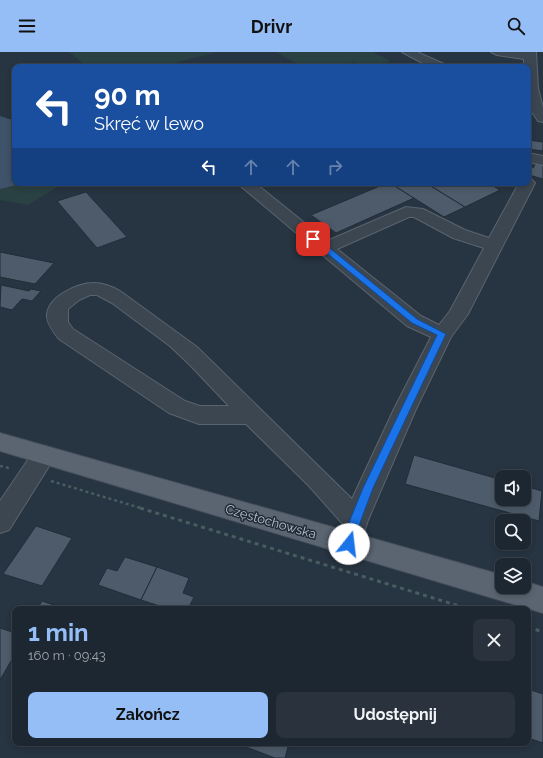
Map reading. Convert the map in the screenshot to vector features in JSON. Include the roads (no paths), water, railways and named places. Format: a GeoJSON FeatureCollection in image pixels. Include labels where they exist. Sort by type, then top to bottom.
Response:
{"type":"FeatureCollection","features":[{"type":"Feature","properties":{"kind":"main road","name":"Częstochowska"},"geometry":{"type":"LineString","coordinates":[[0,442],[44,467],[349,544],[543,600]]}},
{"type":"Feature","properties":{"kind":"street"},"geometry":{"type":"LineString","coordinates":[[408,52],[434,64]]}},
{"type":"Feature","properties":{"kind":"street"},"geometry":{"type":"LineString","coordinates":[[489,62],[491,57],[498,52],[535,54],[534,103],[538,113],[543,118]]}},
{"type":"Feature","properties":{"kind":"street"},"geometry":{"type":"LineString","coordinates":[[531,158],[543,161]]}},
{"type":"Feature","properties":{"kind":"street"},"geometry":{"type":"LineString","coordinates":[[249,186],[414,321],[442,334]]}},
{"type":"Feature","properties":{"kind":"street"},"geometry":{"type":"LineString","coordinates":[[349,544],[355,520],[405,409],[442,334],[458,314],[516,201],[530,186]]}},
{"type":"Feature","properties":{"kind":"street"},"geometry":{"type":"LineString","coordinates":[[325,248],[411,211],[417,212],[459,234],[494,245]]}},
{"type":"Feature","properties":{"kind":"street"},"geometry":{"type":"LineString","coordinates":[[251,415],[199,415],[176,407],[66,334],[58,326],[56,317],[59,308],[64,302],[85,290],[97,288],[107,292],[176,340],[251,415],[332,491],[355,520]]}},
{"type":"Feature","properties":{"kind":"street"},"geometry":{"type":"LineString","coordinates":[[0,522],[44,467]]}},
{"type":"Feature","properties":{"kind":"water"},"geometry":{"type":"Polygon","coordinates":[[[0,116],[12,120],[12,186],[0,189],[0,116]]]}}]}
